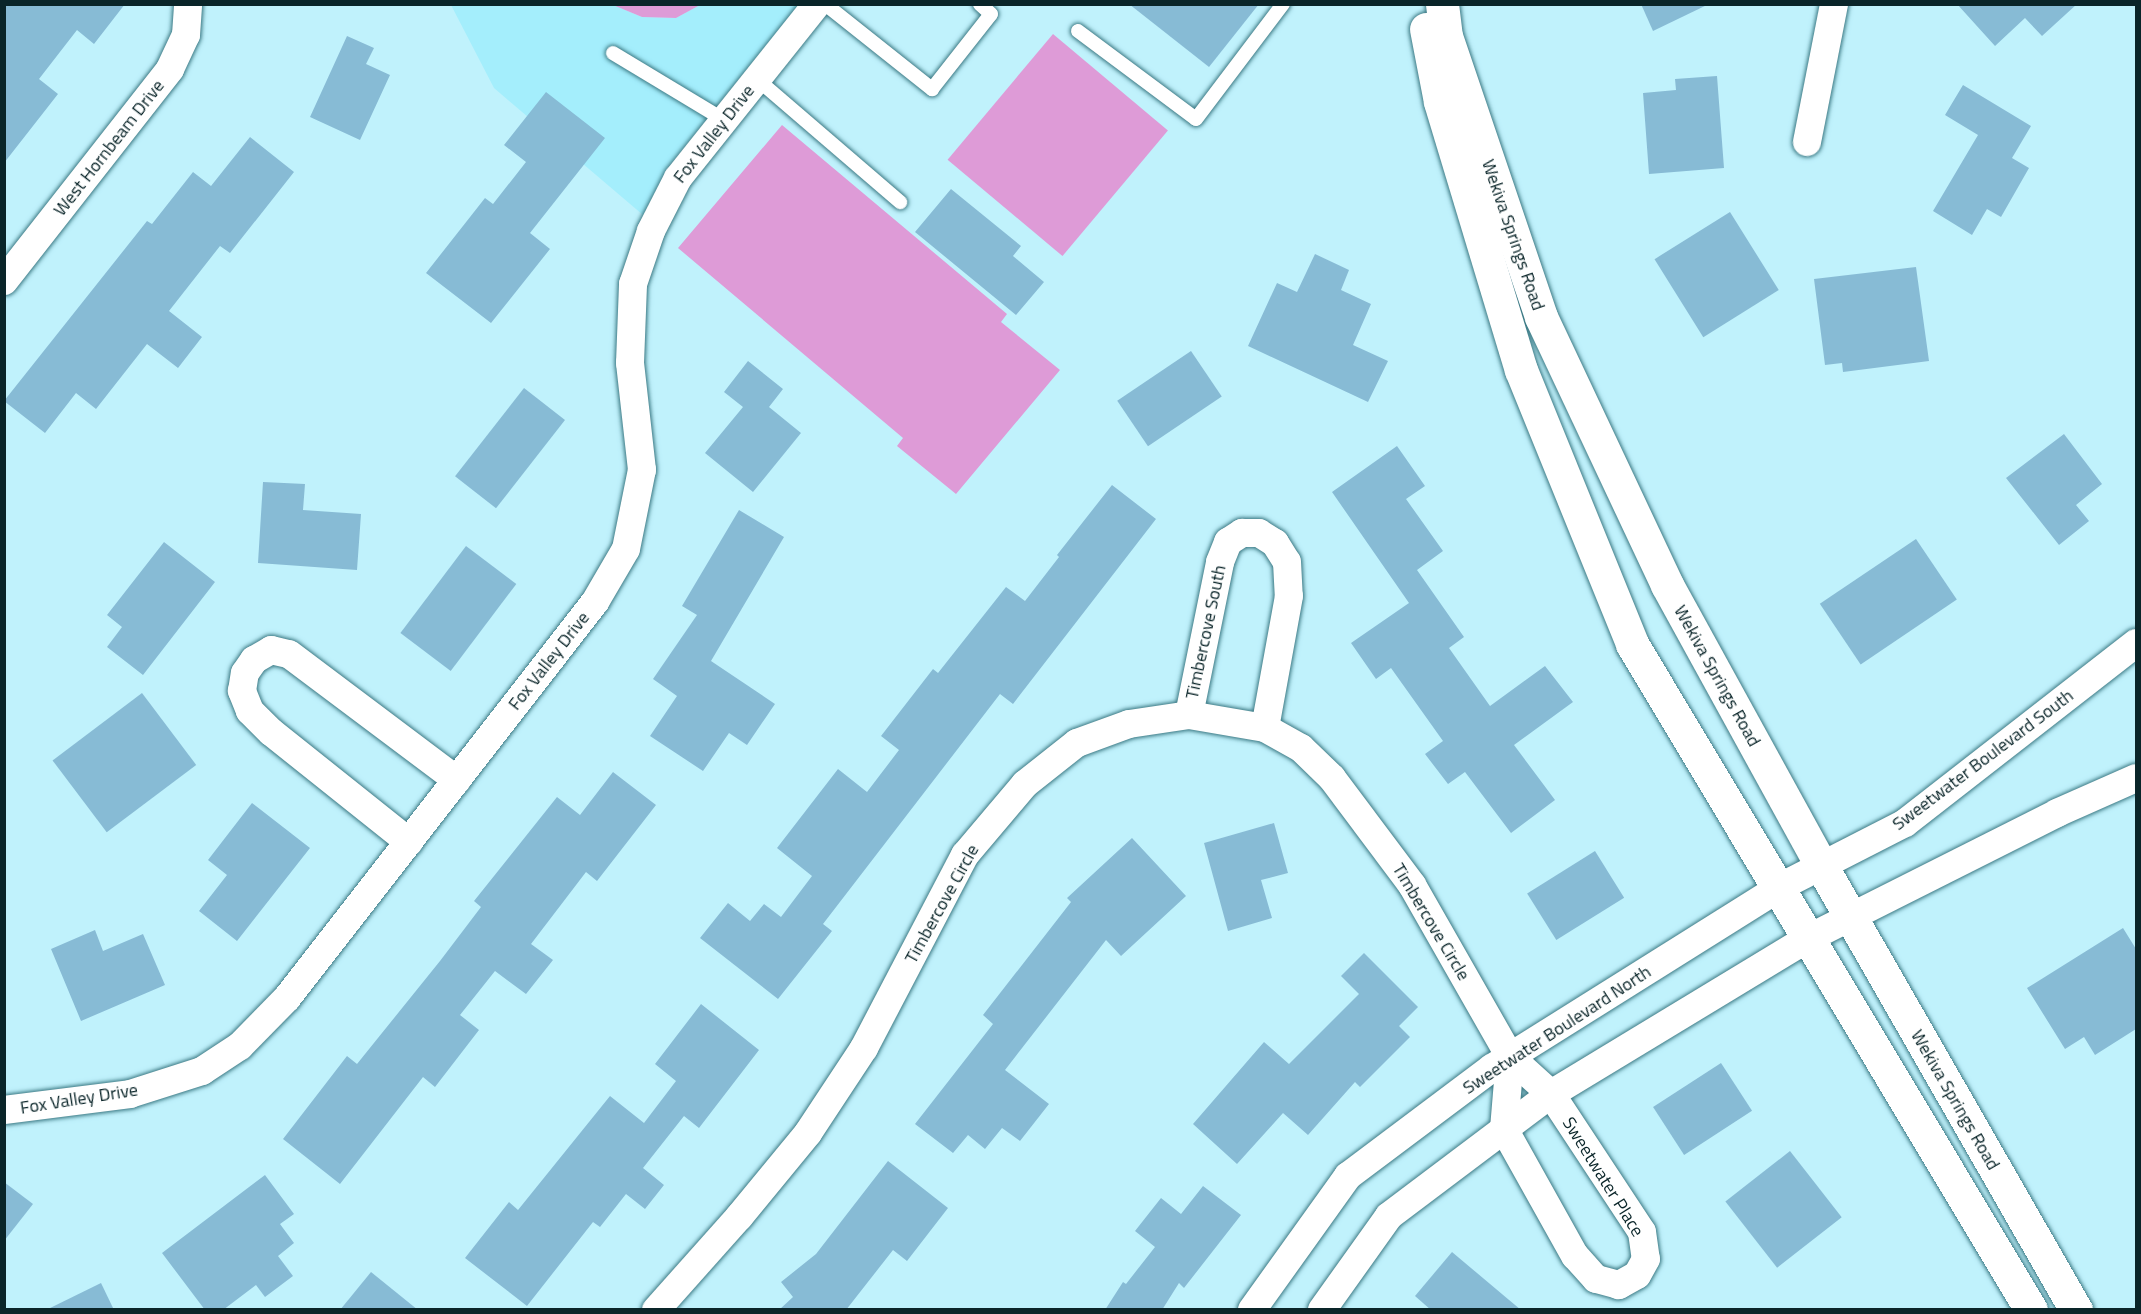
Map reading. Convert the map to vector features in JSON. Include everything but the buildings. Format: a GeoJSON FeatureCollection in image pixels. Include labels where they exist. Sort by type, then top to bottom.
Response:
{"type":"FeatureCollection","features":[{"type":"Feature","properties":{"kind":"main road","name":"Wekiva Springs Road"},"geometry":{"type":"LineString","coordinates":[[1421,4],[1440,102],[1521,370],[1632,644],[1780,887],[2031,1310]]}},
{"type":"Feature","properties":{"kind":"main road","name":"Wekiva Springs Road"},"geometry":{"type":"LineString","coordinates":[[1442,4],[1446,36],[1541,317],[1667,585],[1822,867],[2076,1310]]}},
{"type":"Feature","properties":{"kind":"street","name":"West Hornbeam Drive"},"geometry":{"type":"LineString","coordinates":[[4,280],[170,69],[186,34],[188,4]]}},
{"type":"Feature","properties":{"kind":"street","name":"Fox Valley Drive"},"geometry":{"type":"LineString","coordinates":[[4,1110],[130,1094],[202,1071],[240,1046],[287,998],[595,602],[626,549],[642,470],[630,363],[633,284],[651,231],[678,178],[817,4]]}},
{"type":"Feature","properties":{"kind":"street"},"geometry":{"type":"LineString","coordinates":[[1807,142],[1834,4]]}},
{"type":"Feature","properties":{"kind":"street","name":"Timbercove South"},"geometry":{"type":"LineString","coordinates":[[1189,715],[1220,562],[1228,542],[1242,533],[1259,534],[1275,543],[1287,562],[1289,596],[1265,728]]}},
{"type":"Feature","properties":{"kind":"street","name":"Sweetwater Boulevard South"},"geometry":{"type":"LineString","coordinates":[[1822,867],[1905,823],[2136,643]]}},
{"type":"Feature","properties":{"kind":"street"},"geometry":{"type":"LineString","coordinates":[[410,842],[271,732],[250,711],[242,691],[245,673],[254,660],[271,650],[289,654],[457,780]]}},
{"type":"Feature","properties":{"kind":"street","name":"Timbercove Circle"},"geometry":{"type":"LineString","coordinates":[[656,1310],[739,1217],[808,1133],[864,1048],[965,855],[1025,784],[1077,743],[1129,724],[1189,715],[1265,728],[1301,748],[1332,778],[1412,885],[1510,1057]]}},
{"type":"Feature","properties":{"kind":"street"},"geometry":{"type":"LineString","coordinates":[[1322,1310],[1389,1216],[1551,1094],[1809,938],[2057,813],[2136,778]]}},
{"type":"Feature","properties":{"kind":"street","name":"Sweetwater Boulevard North"},"geometry":{"type":"LineString","coordinates":[[1252,1310],[1348,1176],[1510,1057],[1780,887],[1822,867]]}},
{"type":"Feature","properties":{"kind":"street"},"geometry":{"type":"LineString","coordinates":[[1504,1129],[1510,1057]]}},
{"type":"Feature","properties":{"kind":"street","name":"Sweetwater Place"},"geometry":{"type":"LineString","coordinates":[[1504,1129],[1575,1256],[1596,1279],[1619,1285],[1637,1275],[1646,1258],[1642,1232],[1551,1094],[1510,1057]]}},
{"type":"Feature","properties":{"kind":"lane"},"geometry":{"type":"LineString","coordinates":[[825,4],[932,89],[992,14],[980,4]]}},
{"type":"Feature","properties":{"kind":"lane"},"geometry":{"type":"LineString","coordinates":[[1078,31],[1196,119],[1282,4]]}},
{"type":"Feature","properties":{"kind":"lane"},"geometry":{"type":"LineString","coordinates":[[612,53],[724,120]]}},
{"type":"Feature","properties":{"kind":"lane"},"geometry":{"type":"LineString","coordinates":[[757,79],[900,202]]}},
{"type":"Feature","properties":{"kind":"shaded area"},"geometry":{"type":"Polygon","coordinates":[[[451,5],[613,5],[642,17],[676,18],[700,5],[798,5],[666,169],[643,215],[494,88],[451,5]]]}},
{"type":"Feature","properties":{"kind":"shaded area"},"geometry":{"type":"Polygon","coordinates":[[[613,5],[700,5],[676,18],[642,17],[613,5]]]}},
{"type":"Feature","properties":{"kind":"shaded area"},"geometry":{"type":"Polygon","coordinates":[[[1053,34],[1168,130],[1062,256],[948,160],[1053,34]]]}},
{"type":"Feature","properties":{"kind":"shaded area"},"geometry":{"type":"Polygon","coordinates":[[[782,125],[1007,314],[1001,322],[1060,370],[956,494],[897,446],[903,438],[678,248],[782,125]]]}}]}
